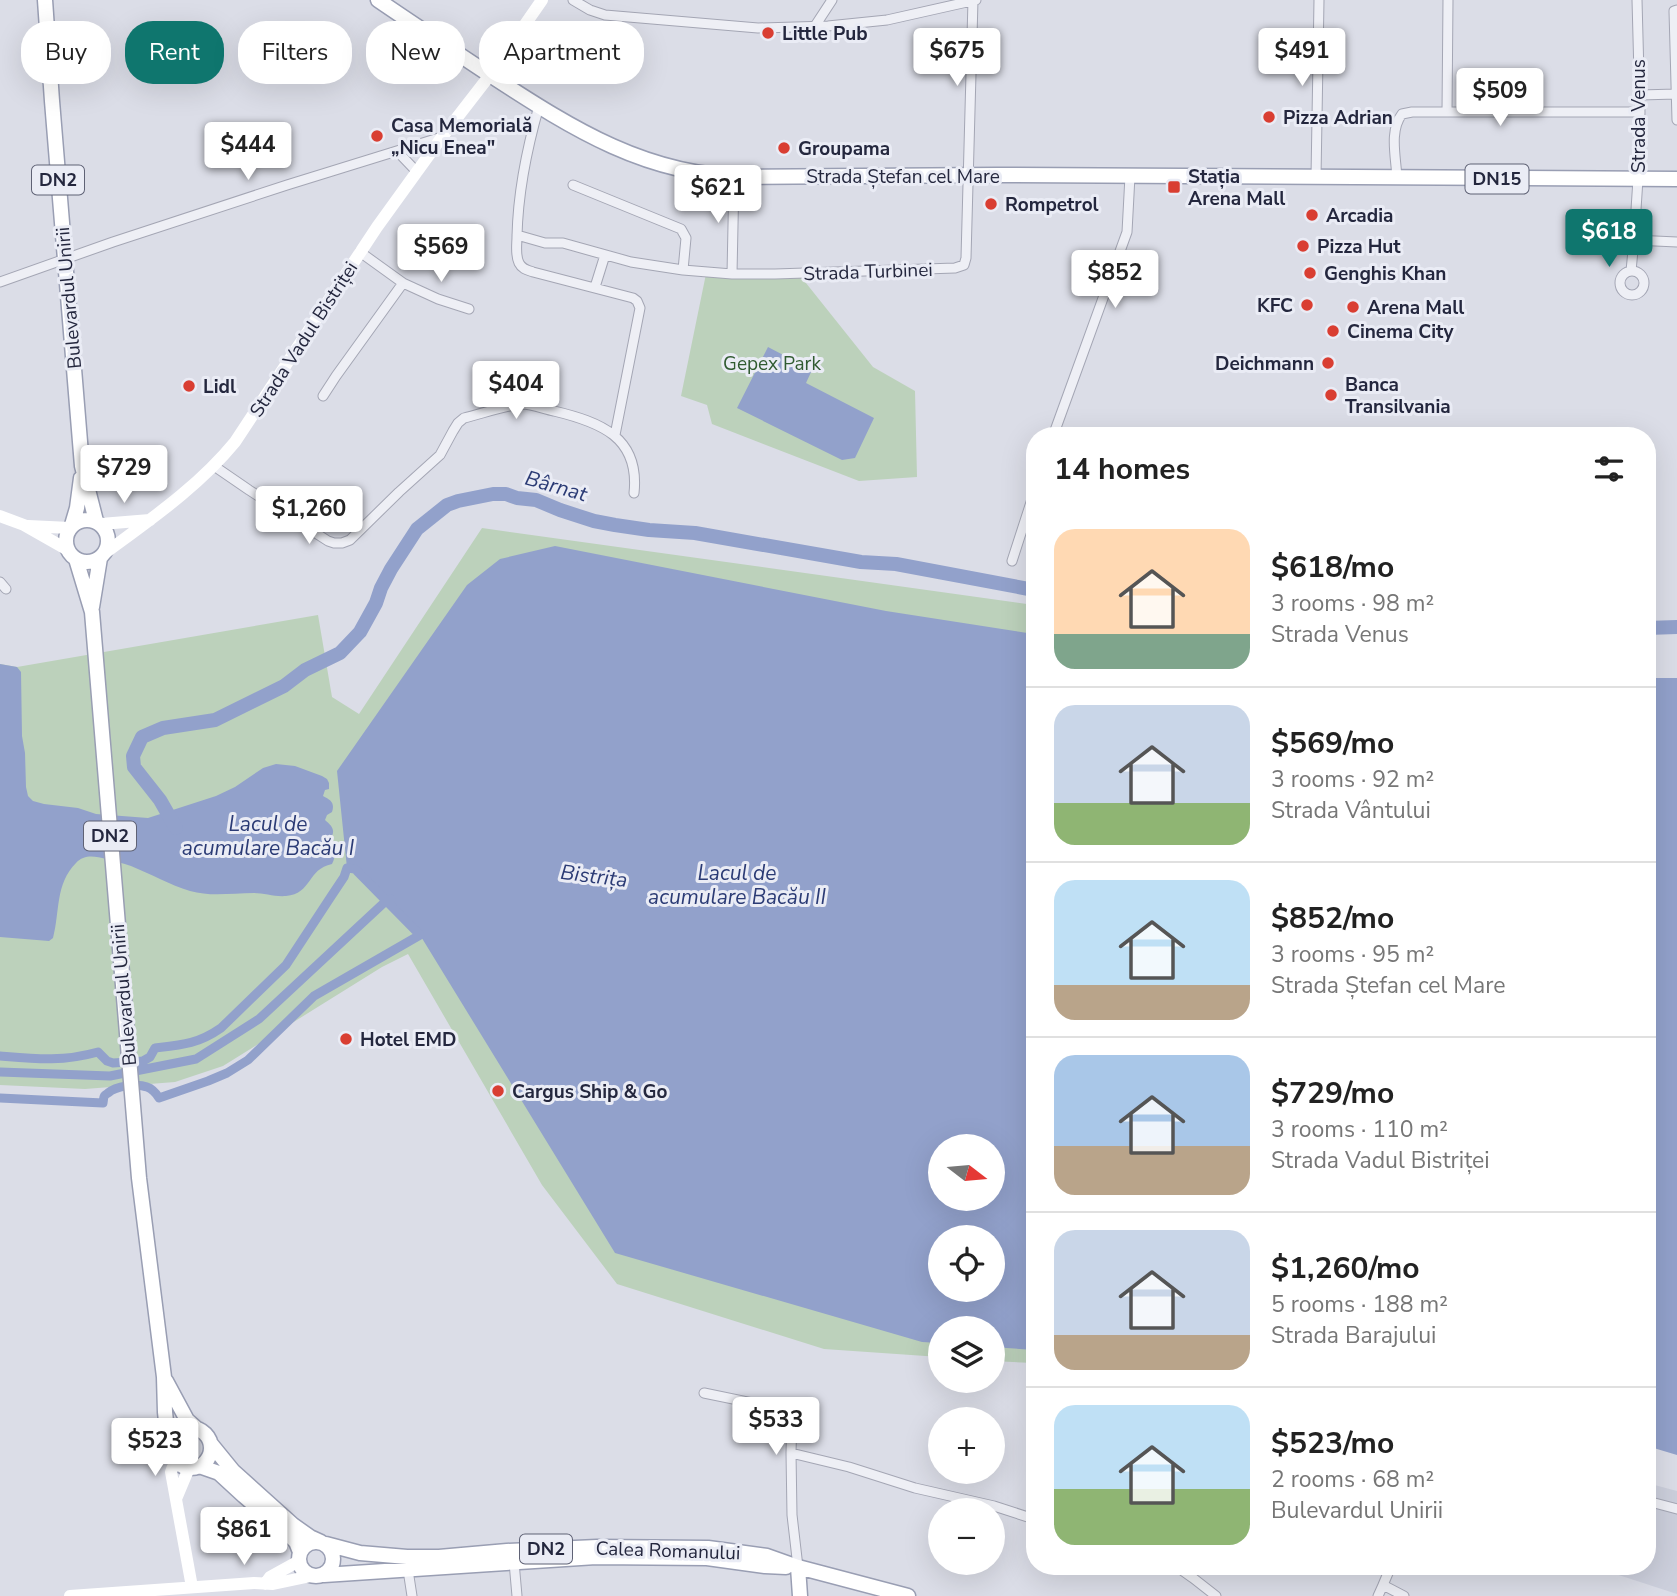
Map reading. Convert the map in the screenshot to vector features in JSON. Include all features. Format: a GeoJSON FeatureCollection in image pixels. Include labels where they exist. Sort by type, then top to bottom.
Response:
{"type":"FeatureCollection","features":[{"type":"Feature","properties":{"kind":"main road","name":"DN15"},"geometry":{"type":"LineString","coordinates":[[377,0],[479,68]]}},
{"type":"Feature","properties":{"kind":"main road","name":"Strada Vadul Bistriței"},"geometry":{"type":"LineString","coordinates":[[527,21],[542,0]]}},
{"type":"Feature","properties":{"kind":"main road","name":"Bulevardul Unirii"},"geometry":{"type":"LineString","coordinates":[[46,2],[82,466],[98,522]]}},
{"type":"Feature","properties":{"kind":"main road","name":"Strada Vadul Bistriței"},"geometry":{"type":"LineString","coordinates":[[103,556],[181,496],[214,466],[234,442],[360,252],[483,84]]}},
{"type":"Feature","properties":{"kind":"main road","name":"Strada Ștefan cel Mare"},"geometry":{"type":"LineString","coordinates":[[504,84],[585,133],[634,156],[678,169],[734,177],[970,175],[1677,179]]}},
{"type":"Feature","properties":{"kind":"main road","name":"Bulevardul Unirii"},"geometry":{"type":"LineString","coordinates":[[71,527],[77,508],[82,466]]}},
{"type":"Feature","properties":{"kind":"main road"},"geometry":{"type":"LineString","coordinates":[[0,516],[24,525],[84,562],[92,562],[103,556]]}},
{"type":"Feature","properties":{"kind":"main road"},"geometry":{"type":"LineString","coordinates":[[24,525],[71,527],[88,519],[98,522],[150,520]]}},
{"type":"Feature","properties":{"kind":"main road","name":"DN2"},"geometry":{"type":"LineString","coordinates":[[98,522],[105,529],[109,541],[103,556]]}},
{"type":"Feature","properties":{"kind":"main road","name":"DN2"},"geometry":{"type":"LineString","coordinates":[[71,527],[66,542],[72,554]]}},
{"type":"Feature","properties":{"kind":"main road","name":"Bulevardul Unirii"},"geometry":{"type":"LineString","coordinates":[[72,554],[92,612],[139,1178],[164,1377],[167,1432],[172,1440]]}},
{"type":"Feature","properties":{"kind":"main road","name":"Bulevardul Unirii"},"geometry":{"type":"LineString","coordinates":[[92,612],[103,556]]}},
{"type":"Feature","properties":{"kind":"main road","name":"Bulevardul Unirii"},"geometry":{"type":"LineString","coordinates":[[164,1377],[187,1420],[196,1428]]}},
{"type":"Feature","properties":{"kind":"main road"},"geometry":{"type":"LineString","coordinates":[[172,1440],[184,1428],[196,1428]]}},
{"type":"Feature","properties":{"kind":"main road","name":"DN2"},"geometry":{"type":"LineString","coordinates":[[196,1428],[206,1434],[211,1444]]}},
{"type":"Feature","properties":{"kind":"main road","name":"DN2"},"geometry":{"type":"LineString","coordinates":[[172,1440],[171,1455],[175,1461]]}},
{"type":"Feature","properties":{"kind":"main road"},"geometry":{"type":"LineString","coordinates":[[176,1499],[194,1467],[209,1457],[211,1444]]}},
{"type":"Feature","properties":{"kind":"main road","name":"Calea Romanului"},"geometry":{"type":"LineString","coordinates":[[211,1444],[233,1471],[310,1537],[323,1543],[408,1564],[596,1557],[707,1558],[765,1566],[798,1567]]}},
{"type":"Feature","properties":{"kind":"main road"},"geometry":{"type":"LineString","coordinates":[[192,1587],[171,1472],[175,1461],[183,1467],[219,1473],[296,1542],[300,1556],[303,1570],[318,1575],[332,1566],[334,1560],[331,1548],[323,1543],[309,1543],[300,1556],[264,1584]]}},
{"type":"Feature","properties":{"kind":"main road","name":"Calea Romanului"},"geometry":{"type":"LineString","coordinates":[[70,1596],[273,1584],[439,1557],[597,1547],[708,1548],[767,1556],[798,1567],[908,1596]]}},
{"type":"Feature","properties":{"kind":"main road"},"geometry":{"type":"LineString","coordinates":[[798,1567],[800,1596]]}},
{"type":"Feature","properties":{"kind":"street"},"geometry":{"type":"LineString","coordinates":[[573,0],[606,15],[758,28],[882,21],[974,0],[970,175]]}},
{"type":"Feature","properties":{"kind":"street"},"geometry":{"type":"LineString","coordinates":[[815,26],[832,0]]}},
{"type":"Feature","properties":{"kind":"street"},"geometry":{"type":"LineString","coordinates":[[1316,177],[1319,0]]}},
{"type":"Feature","properties":{"kind":"street"},"geometry":{"type":"LineString","coordinates":[[1447,112],[1448,0]]}},
{"type":"Feature","properties":{"kind":"street","name":"Strada Venus"},"geometry":{"type":"LineString","coordinates":[[1632,271],[1640,112],[1637,0]]}},
{"type":"Feature","properties":{"kind":"street"},"geometry":{"type":"LineString","coordinates":[[1677,10],[1674,10],[1677,120]]}},
{"type":"Feature","properties":{"kind":"street"},"geometry":{"type":"LineString","coordinates":[[1640,95],[1676,94]]}},
{"type":"Feature","properties":{"kind":"street"},"geometry":{"type":"LineString","coordinates":[[539,106],[520,191],[517,254],[524,269],[638,301],[640,309],[615,435]]}},
{"type":"Feature","properties":{"kind":"street"},"geometry":{"type":"LineString","coordinates":[[1397,178],[1394,134],[1397,120],[1402,114],[1412,111],[1640,112]]}},
{"type":"Feature","properties":{"kind":"street"},"geometry":{"type":"LineString","coordinates":[[0,282],[113,242],[442,137]]}},
{"type":"Feature","properties":{"kind":"street"},"geometry":{"type":"LineString","coordinates":[[397,151],[417,172]]}},
{"type":"Feature","properties":{"kind":"street","name":"Strada Turbinei"},"geometry":{"type":"LineString","coordinates":[[517,235],[545,243],[563,243],[631,262],[732,274],[955,268],[964,265],[967,258],[970,175]]}},
{"type":"Feature","properties":{"kind":"street"},"geometry":{"type":"LineString","coordinates":[[1056,427],[1127,232],[1130,176]]}},
{"type":"Feature","properties":{"kind":"street"},"geometry":{"type":"LineString","coordinates":[[732,274],[734,177]]}},
{"type":"Feature","properties":{"kind":"street"},"geometry":{"type":"LineString","coordinates":[[573,185],[681,229],[686,238],[682,270]]}},
{"type":"Feature","properties":{"kind":"street"},"geometry":{"type":"LineString","coordinates":[[1635,236],[1677,242]]}},
{"type":"Feature","properties":{"kind":"street"},"geometry":{"type":"LineString","coordinates":[[360,252],[403,282],[438,299],[469,309]]}},
{"type":"Feature","properties":{"kind":"street"},"geometry":{"type":"LineString","coordinates":[[595,288],[605,255]]}},
{"type":"Feature","properties":{"kind":"street"},"geometry":{"type":"LineString","coordinates":[[323,397],[403,282]]}},
{"type":"Feature","properties":{"kind":"street"},"geometry":{"type":"LineString","coordinates":[[214,466],[292,518],[334,543],[342,543],[350,540],[440,456],[458,423],[464,418],[523,404],[590,421],[615,435],[633,464],[634,493]]}},
{"type":"Feature","properties":{"kind":"street"},"geometry":{"type":"LineString","coordinates":[[1012,561],[1026,518]]}},
{"type":"Feature","properties":{"kind":"street"},"geometry":{"type":"LineString","coordinates":[[705,1393],[790,1411],[792,1515],[798,1567]]}},
{"type":"Feature","properties":{"kind":"street"},"geometry":{"type":"LineString","coordinates":[[791,1453],[1026,1516]]}},
{"type":"Feature","properties":{"kind":"street"},"geometry":{"type":"LineString","coordinates":[[1656,1503],[1677,1509]]}},
{"type":"Feature","properties":{"kind":"street"},"geometry":{"type":"LineString","coordinates":[[514,1562],[517,1596]]}},
{"type":"Feature","properties":{"kind":"street"},"geometry":{"type":"LineString","coordinates":[[408,1564],[412,1596]]}},
{"type":"Feature","properties":{"kind":"street"},"geometry":{"type":"LineString","coordinates":[[1191,1575],[1216,1596]]}},
{"type":"Feature","properties":{"kind":"street"},"geometry":{"type":"LineString","coordinates":[[1378,1596],[1387,1575]]}},
{"type":"Feature","properties":{"kind":"street"},"geometry":{"type":"LineString","coordinates":[[1383,1585],[1404,1596]]}},
{"type":"Feature","properties":{"kind":"shaded area"},"geometry":{"type":"Polygon","coordinates":[[[1656,1485],[1677,1491],[1677,1594],[1619,1575],[1656,1575],[1656,1485]]]}},
{"type":"Feature","properties":{"kind":"green space","name":"Gepex Park"},"geometry":{"type":"Polygon","coordinates":[[[707,269],[798,273],[873,367],[915,391],[917,477],[859,481],[712,424],[707,405],[681,396],[707,269]]]}},
{"type":"Feature","properties":{"kind":"green space","name":"Lacul de acumulare Bacău II"},"geometry":{"type":"Polygon","coordinates":[[[482,528],[1026,604],[1026,1363],[1005,1362],[1005,1316],[928,1316],[928,1356],[824,1349],[617,1284],[542,1185],[408,954],[382,967],[223,1066],[175,1082],[85,1089],[0,1085],[0,664],[17,667],[318,615],[332,697],[359,714],[482,528]]]}},
{"type":"Feature","properties":{"kind":"water"},"geometry":{"type":"Polygon","coordinates":[[[768,347],[812,370],[806,383],[874,418],[855,458],[842,460],[737,408],[768,347]]]}},
{"type":"Feature","properties":{"kind":"water","name":"Lacul de acumulare Bacău II"},"geometry":{"type":"Polygon","coordinates":[[[555,546],[886,611],[1026,633],[1026,1349],[1005,1348],[1005,1316],[928,1316],[928,1342],[922,1342],[615,1253],[420,935],[355,868],[347,868],[337,771],[467,585],[500,559],[555,546]]]}},
{"type":"Feature","properties":{"kind":"water","name":"Lacul de acumulare Bacău I"},"geometry":{"type":"Polygon","coordinates":[[[0,664],[17,667],[21,672],[26,787],[28,796],[33,801],[78,808],[96,814],[148,818],[216,796],[263,768],[276,764],[295,766],[322,776],[329,783],[329,789],[325,790],[323,796],[333,804],[332,812],[325,820],[333,831],[329,840],[335,852],[332,864],[318,871],[301,891],[282,896],[198,893],[122,863],[86,857],[79,860],[69,871],[61,889],[53,938],[49,941],[0,937],[0,664]]]}},
{"type":"Feature","properties":{"kind":"water"},"geometry":{"type":"Polygon","coordinates":[[[1656,678],[1677,678],[1677,1455],[1656,1449],[1656,678]]]}},
{"type":"Feature","properties":{"kind":"waterway","name":"Bârnat"},"geometry":{"type":"LineString","coordinates":[[176,828],[160,800],[134,767],[133,756],[142,737],[163,728],[215,720],[284,686],[305,670],[340,653],[360,632],[391,569],[417,529],[447,505],[458,501],[506,494],[536,500],[594,521],[615,525],[695,533],[861,562],[896,564],[1026,588]]}},
{"type":"Feature","properties":{"kind":"waterway","name":"Bârnat"},"geometry":{"type":"LineString","coordinates":[[1656,628],[1677,627]]}},
{"type":"Feature","properties":{"kind":"waterway"},"geometry":{"type":"LineString","coordinates":[[0,1056],[37,1059],[98,1052],[113,1063],[143,1061],[150,1057],[155,1048],[190,1043],[213,1033],[286,965],[344,877],[347,868],[355,869],[420,935],[314,996],[248,1060],[208,1081],[159,1098],[147,1087],[121,1087],[105,1095],[103,1103],[0,1098]]}},
{"type":"Feature","properties":{"kind":"waterway"},"geometry":{"type":"LineString","coordinates":[[0,1072],[110,1076],[196,1059],[259,1019],[391,899]]}},
{"type":"Feature","properties":{"kind":"place","name":"Little Pub"},"geometry":{"type":"Point","coordinates":[768,33]}},
{"type":"Feature","properties":{"kind":"place","name":"Pizza Adrian"},"geometry":{"type":"Point","coordinates":[1269,117]}},
{"type":"Feature","properties":{"kind":"place","name":"Casa Memorială „Nicu Enea\""},"geometry":{"type":"Point","coordinates":[377,136]}},
{"type":"Feature","properties":{"kind":"place","name":"Groupama"},"geometry":{"type":"Point","coordinates":[784,148]}},
{"type":"Feature","properties":{"kind":"place","name":"Stația Arena Mall"},"geometry":{"type":"Point","coordinates":[1174,187]}},
{"type":"Feature","properties":{"kind":"place","name":"Rompetrol"},"geometry":{"type":"Point","coordinates":[991,204]}},
{"type":"Feature","properties":{"kind":"place","name":"Arcadia"},"geometry":{"type":"Point","coordinates":[1312,215]}},
{"type":"Feature","properties":{"kind":"place","name":"Pizza Hut"},"geometry":{"type":"Point","coordinates":[1303,246]}},
{"type":"Feature","properties":{"kind":"place","name":"Genghis Khan"},"geometry":{"type":"Point","coordinates":[1310,273]}},
{"type":"Feature","properties":{"kind":"place","name":"KFC"},"geometry":{"type":"Point","coordinates":[1307,305]}},
{"type":"Feature","properties":{"kind":"place","name":"Arena Mall"},"geometry":{"type":"Point","coordinates":[1353,307]}},
{"type":"Feature","properties":{"kind":"place","name":"Cinema City"},"geometry":{"type":"Point","coordinates":[1333,331]}},
{"type":"Feature","properties":{"kind":"place","name":"Deichmann"},"geometry":{"type":"Point","coordinates":[1328,363]}},
{"type":"Feature","properties":{"kind":"place","name":"Lidl"},"geometry":{"type":"Point","coordinates":[189,386]}},
{"type":"Feature","properties":{"kind":"place","name":"Banca Transilvania"},"geometry":{"type":"Point","coordinates":[1331,395]}},
{"type":"Feature","properties":{"kind":"place","name":"Hotel EMD"},"geometry":{"type":"Point","coordinates":[346,1039]}},
{"type":"Feature","properties":{"kind":"place","name":"Cargus Ship & Go"},"geometry":{"type":"Point","coordinates":[498,1091]}},
{"type":"Feature","properties":{"kind":"water label","name":"Bistrița"},"geometry":{"type":"Point","coordinates":[594,876]}}]}
